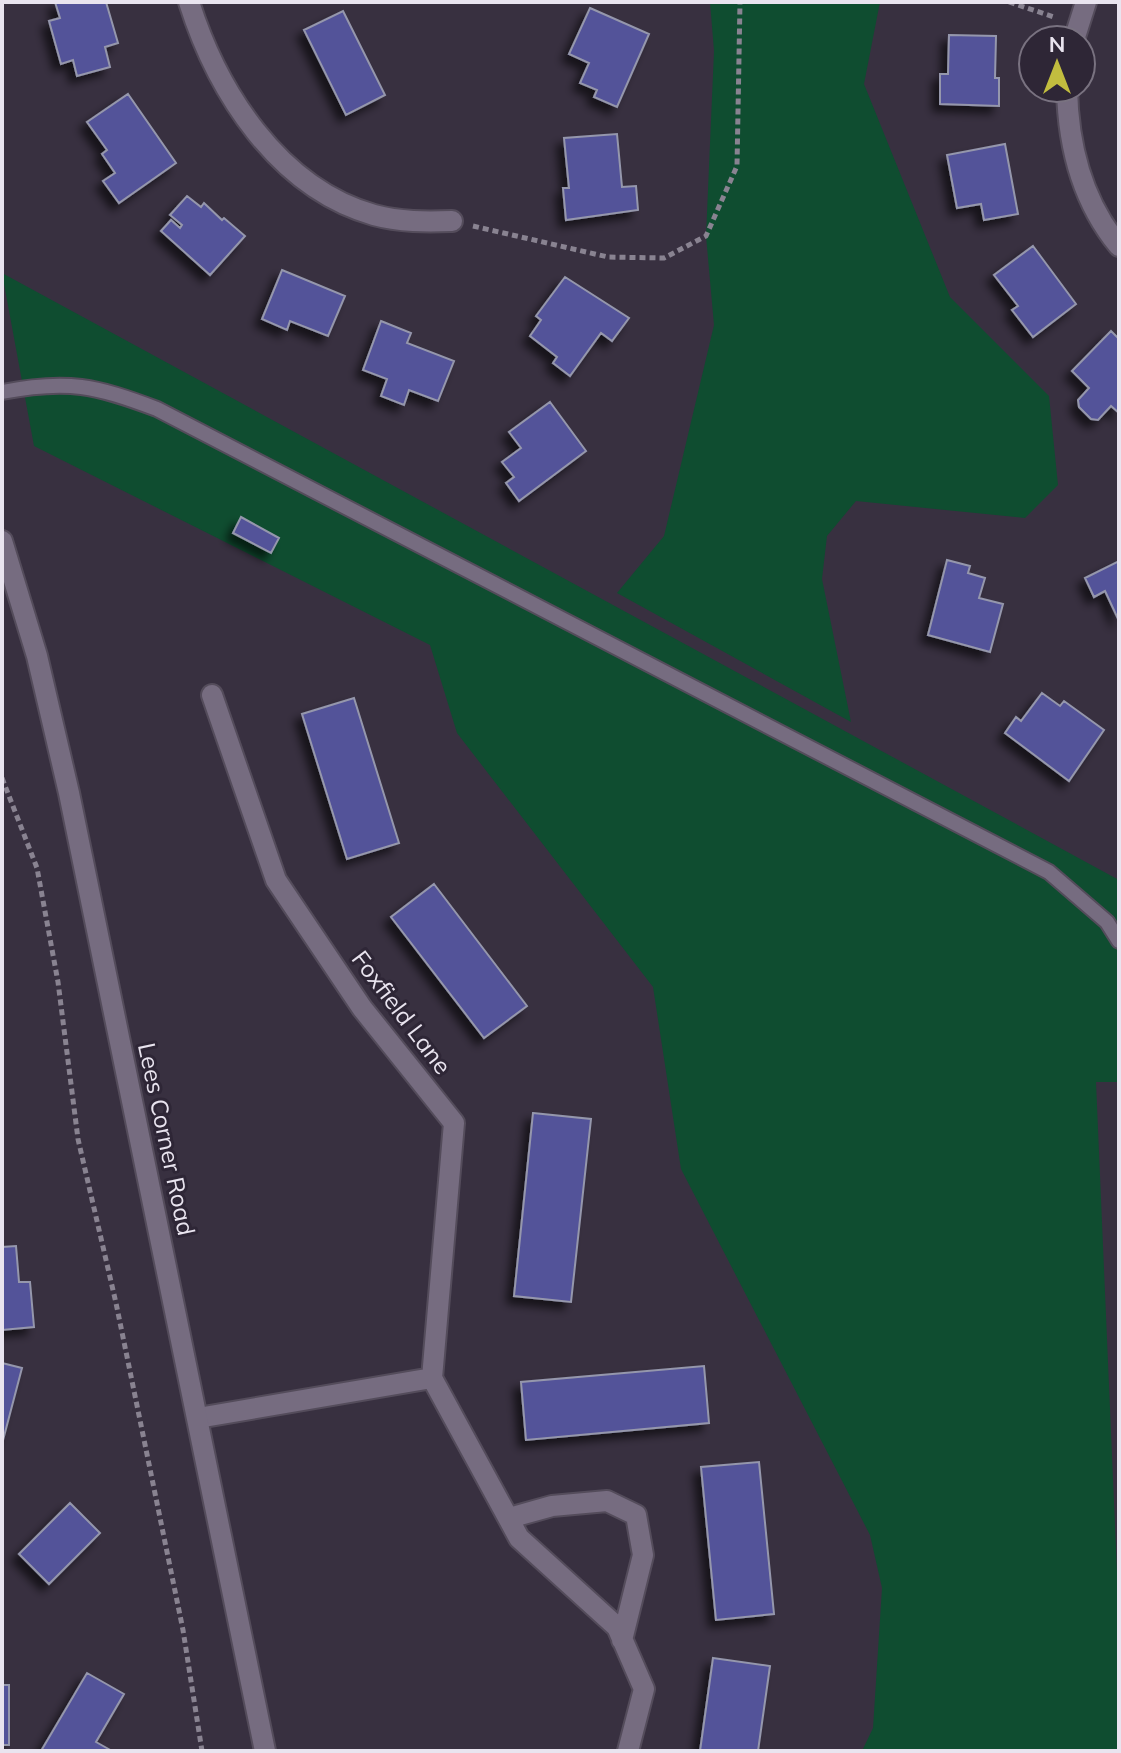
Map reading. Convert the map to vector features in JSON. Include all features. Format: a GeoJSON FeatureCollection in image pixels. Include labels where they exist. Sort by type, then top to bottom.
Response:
{"type":"FeatureCollection","features":[{"type":"Feature","properties":{"kind":"street"},"geometry":{"type":"LineString","coordinates":[[189,2],[201,41],[230,96],[290,167],[338,201],[374,215],[413,222],[452,221]]}},
{"type":"Feature","properties":{"kind":"street"},"geometry":{"type":"LineString","coordinates":[[1079,24],[1086,2]]}},
{"type":"Feature","properties":{"kind":"street"},"geometry":{"type":"LineString","coordinates":[[1067,104],[1074,158],[1090,201],[1119,246]]}},
{"type":"Feature","properties":{"kind":"street","name":"Lees Corner Road"},"geometry":{"type":"LineString","coordinates":[[4,553],[37,656],[69,793],[265,1751]]}},
{"type":"Feature","properties":{"kind":"street","name":"Foxfield Lane"},"geometry":{"type":"LineString","coordinates":[[212,695],[276,880],[362,1008],[454,1123],[432,1378]]}},
{"type":"Feature","properties":{"kind":"street"},"geometry":{"type":"LineString","coordinates":[[198,1418],[432,1378],[519,1538],[617,1627],[644,1689],[628,1751]]}},
{"type":"Feature","properties":{"kind":"street"},"geometry":{"type":"LineString","coordinates":[[509,1518],[552,1506],[607,1501],[636,1515],[643,1555],[622,1640]]}},
{"type":"Feature","properties":{"kind":"lane"},"geometry":{"type":"LineString","coordinates":[[2,392],[40,384],[99,387],[157,409],[1049,872],[1107,922],[1119,941]]}},
{"type":"Feature","properties":{"kind":"path"},"geometry":{"type":"LineString","coordinates":[[452,221],[608,257],[664,258],[706,236],[737,166],[740,2]]}},
{"type":"Feature","properties":{"kind":"path"},"geometry":{"type":"LineString","coordinates":[[1009,2],[1058,24]]}},
{"type":"Feature","properties":{"kind":"path"},"geometry":{"type":"LineString","coordinates":[[2,778],[37,868],[58,982],[78,1139],[116,1303],[183,1630],[202,1751]]}},
{"type":"Feature","properties":{"kind":"green space"},"geometry":{"type":"Polygon","coordinates":[[[710,2],[880,2],[864,84],[950,297],[1049,396],[1058,485],[1025,518],[856,501],[827,536],[822,579],[851,722],[617,593],[664,536],[714,325],[706,236],[714,51],[710,2]]]}},
{"type":"Feature","properties":{"kind":"green space"},"geometry":{"type":"Polygon","coordinates":[[[2,273],[1119,880],[1119,1082],[1096,1082],[1119,1619],[1119,1751],[862,1751],[873,1728],[882,1588],[870,1535],[681,1169],[653,987],[457,733],[430,645],[34,446],[2,273]]]}},
{"type":"Feature","properties":{"kind":"building"},"geometry":{"type":"Polygon","coordinates":[[[55,2],[106,2],[118,43],[105,47],[110,67],[77,76],[73,60],[61,64],[49,21],[60,18],[55,2]]]}},
{"type":"Feature","properties":{"kind":"building"},"geometry":{"type":"Polygon","coordinates":[[[590,8],[649,34],[617,107],[594,97],[597,90],[580,83],[589,63],[569,54],[590,8]]]}},
{"type":"Feature","properties":{"kind":"building"},"geometry":{"type":"Polygon","coordinates":[[[343,11],[385,95],[346,115],[304,30],[343,11]]]}},
{"type":"Feature","properties":{"kind":"building"},"geometry":{"type":"Polygon","coordinates":[[[949,35],[996,36],[995,78],[999,78],[999,106],[940,104],[940,74],[948,74],[949,35]]]}},
{"type":"Feature","properties":{"kind":"building"},"geometry":{"type":"Polygon","coordinates":[[[128,94],[176,163],[119,203],[103,181],[115,173],[102,154],[107,150],[87,122],[128,94]]]}},
{"type":"Feature","properties":{"kind":"building"},"geometry":{"type":"Polygon","coordinates":[[[617,134],[622,187],[636,186],[638,210],[566,220],[563,188],[569,188],[564,138],[617,134]]]}},
{"type":"Feature","properties":{"kind":"building"},"geometry":{"type":"Polygon","coordinates":[[[1005,144],[1018,214],[984,220],[981,204],[957,208],[947,155],[1005,144]]]}},
{"type":"Feature","properties":{"kind":"building"},"geometry":{"type":"Polygon","coordinates":[[[187,196],[201,207],[204,203],[245,236],[210,275],[161,231],[171,220],[180,228],[182,225],[170,215],[187,196]]]}},
{"type":"Feature","properties":{"kind":"building"},"geometry":{"type":"Polygon","coordinates":[[[1033,246],[1076,304],[1033,337],[1012,310],[1018,306],[994,275],[1033,246]]]}},
{"type":"Feature","properties":{"kind":"building"},"geometry":{"type":"Polygon","coordinates":[[[282,270],[345,296],[328,336],[290,321],[287,330],[262,319],[282,270]]]}},
{"type":"Feature","properties":{"kind":"building"},"geometry":{"type":"Polygon","coordinates":[[[565,277],[629,318],[612,341],[601,333],[570,376],[553,363],[557,357],[530,336],[541,320],[536,316],[565,277]]]}},
{"type":"Feature","properties":{"kind":"building"},"geometry":{"type":"Polygon","coordinates":[[[381,321],[411,333],[407,343],[454,361],[438,401],[409,390],[404,405],[381,396],[387,379],[363,370],[381,321]]]}},
{"type":"Feature","properties":{"kind":"building"},"geometry":{"type":"Polygon","coordinates":[[[1111,331],[1119,339],[1119,413],[1111,406],[1098,420],[1091,419],[1079,407],[1078,400],[1089,388],[1072,371],[1111,331]]]}},
{"type":"Feature","properties":{"kind":"building"},"geometry":{"type":"Polygon","coordinates":[[[550,402],[586,451],[519,501],[506,483],[514,477],[502,462],[521,448],[509,432],[550,402]]]}},
{"type":"Feature","properties":{"kind":"building"},"geometry":{"type":"Polygon","coordinates":[[[241,517],[279,538],[271,553],[233,533],[241,517]]]}},
{"type":"Feature","properties":{"kind":"building"},"geometry":{"type":"Polygon","coordinates":[[[947,560],[970,566],[968,573],[985,578],[979,598],[1003,604],[990,652],[928,635],[947,560]]]}},
{"type":"Feature","properties":{"kind":"building"},"geometry":{"type":"Polygon","coordinates":[[[1119,561],[1119,621],[1105,591],[1094,597],[1085,578],[1119,561]]]}},
{"type":"Feature","properties":{"kind":"building"},"geometry":{"type":"Polygon","coordinates":[[[1042,693],[1060,706],[1064,701],[1104,730],[1069,781],[1005,733],[1016,717],[1021,721],[1042,693]]]}},
{"type":"Feature","properties":{"kind":"building"},"geometry":{"type":"Polygon","coordinates":[[[354,698],[399,843],[347,859],[302,714],[354,698]]]}},
{"type":"Feature","properties":{"kind":"building"},"geometry":{"type":"Polygon","coordinates":[[[434,884],[527,1006],[484,1038],[391,917],[434,884]]]}},
{"type":"Feature","properties":{"kind":"building"},"geometry":{"type":"Polygon","coordinates":[[[533,1113],[591,1119],[571,1302],[514,1296],[533,1113]]]}},
{"type":"Feature","properties":{"kind":"building"},"geometry":{"type":"Polygon","coordinates":[[[16,1246],[19,1282],[30,1282],[34,1327],[2,1330],[2,1247],[16,1246]]]}},
{"type":"Feature","properties":{"kind":"building"},"geometry":{"type":"Polygon","coordinates":[[[2,1363],[22,1368],[2,1444],[2,1363]]]}},
{"type":"Feature","properties":{"kind":"building"},"geometry":{"type":"Polygon","coordinates":[[[704,1366],[709,1423],[526,1440],[521,1382],[704,1366]]]}},
{"type":"Feature","properties":{"kind":"building"},"geometry":{"type":"Polygon","coordinates":[[[759,1462],[774,1614],[716,1620],[701,1467],[759,1462]]]}},
{"type":"Feature","properties":{"kind":"building"},"geometry":{"type":"Polygon","coordinates":[[[70,1503],[100,1533],[49,1584],[19,1554],[70,1503]]]}},
{"type":"Feature","properties":{"kind":"building"},"geometry":{"type":"Polygon","coordinates":[[[713,1658],[770,1666],[758,1751],[700,1751],[713,1658]]]}},
{"type":"Feature","properties":{"kind":"building"},"geometry":{"type":"Polygon","coordinates":[[[87,1673],[124,1694],[96,1742],[112,1751],[41,1751],[87,1673]]]}},
{"type":"Feature","properties":{"kind":"building"},"geometry":{"type":"Polygon","coordinates":[[[2,1685],[9,1685],[9,1745],[2,1745],[2,1685]]]}}]}
